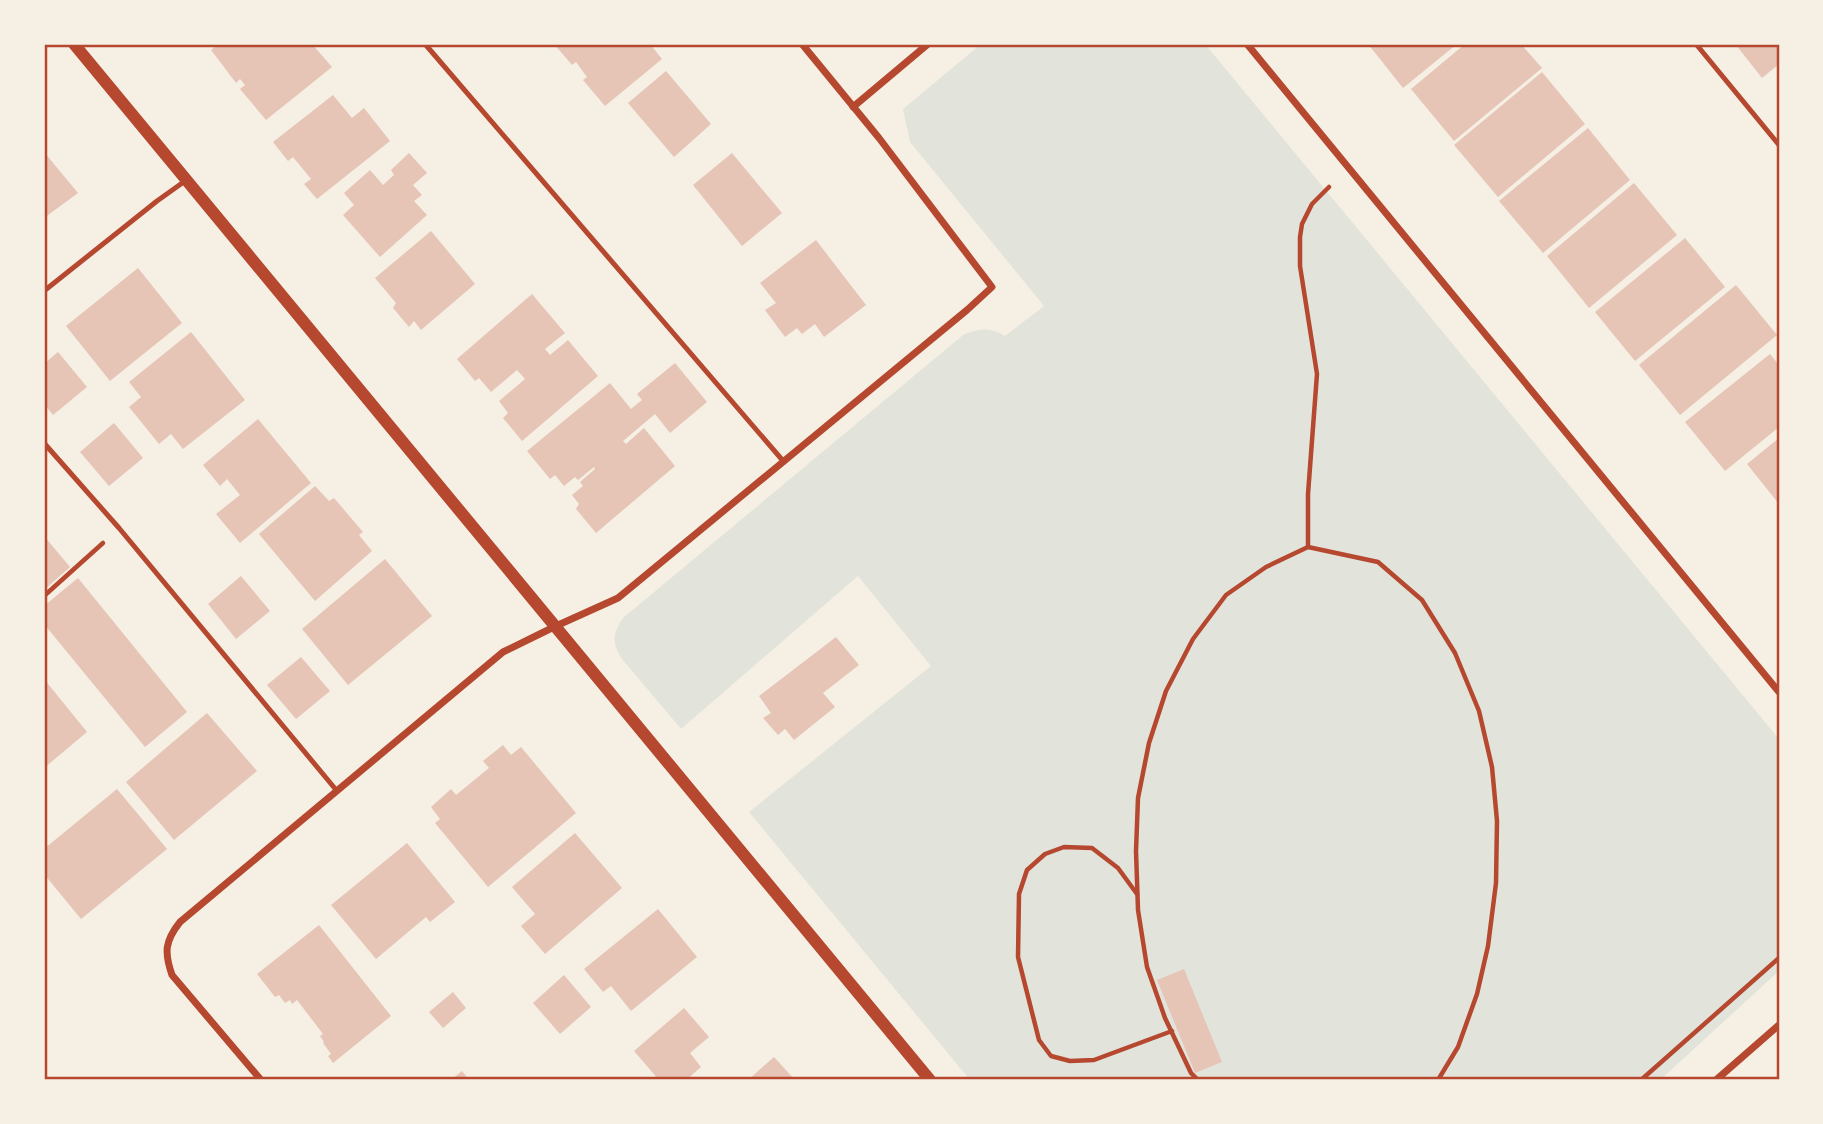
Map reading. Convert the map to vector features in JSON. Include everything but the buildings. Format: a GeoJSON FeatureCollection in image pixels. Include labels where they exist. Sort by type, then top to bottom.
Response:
{"type":"FeatureCollection","features":[{"type":"Feature","properties":{"kind":"street"},"geometry":{"type":"LineString","coordinates":[[74,44],[930,1080]]}},
{"type":"Feature","properties":{"kind":"street"},"geometry":{"type":"LineString","coordinates":[[261,1080],[172,975],[167,960],[167,946],[171,933],[180,922],[503,652],[618,598],[992,287],[802,44]]}},
{"type":"Feature","properties":{"kind":"street"},"geometry":{"type":"LineString","coordinates":[[853,107],[928,44]]}},
{"type":"Feature","properties":{"kind":"street"},"geometry":{"type":"LineString","coordinates":[[1247,44],[1779,692]]}},
{"type":"Feature","properties":{"kind":"street"},"geometry":{"type":"LineString","coordinates":[[1716,1080],[1779,1025]]}},
{"type":"Feature","properties":{"kind":"lane"},"geometry":{"type":"LineString","coordinates":[[425,44],[784,462]]}},
{"type":"Feature","properties":{"kind":"lane"},"geometry":{"type":"LineString","coordinates":[[1696,44],[1779,145]]}},
{"type":"Feature","properties":{"kind":"lane"},"geometry":{"type":"LineString","coordinates":[[44,290],[187,180]]}},
{"type":"Feature","properties":{"kind":"lane"},"geometry":{"type":"LineString","coordinates":[[44,443],[119,528],[337,791]]}},
{"type":"Feature","properties":{"kind":"path"},"geometry":{"type":"LineString","coordinates":[[1308,547],[1308,494],[1317,374],[1300,266],[1300,237],[1302,223],[1312,204],[1329,187]]}},
{"type":"Feature","properties":{"kind":"path"},"geometry":{"type":"LineString","coordinates":[[44,596],[119,528]]}},
{"type":"Feature","properties":{"kind":"path"},"geometry":{"type":"LineString","coordinates":[[1198,1080],[1191,1073],[1172,1031],[1147,967],[1138,895],[1136,851],[1138,798],[1149,743],[1166,691],[1193,639],[1226,596],[1266,567],[1308,547],[1378,562],[1422,600],[1455,653],[1479,711],[1492,767],[1497,821],[1496,883],[1488,946],[1477,994],[1458,1047],[1438,1080]]}},
{"type":"Feature","properties":{"kind":"path"},"geometry":{"type":"LineString","coordinates":[[1138,895],[1118,868],[1092,848],[1064,847],[1045,854],[1027,870],[1019,894],[1018,957],[1039,1040],[1051,1056],[1070,1061],[1094,1060],[1172,1031]]}},
{"type":"Feature","properties":{"kind":"path"},"geometry":{"type":"LineString","coordinates":[[1641,1080],[1779,958]]}},
{"type":"Feature","properties":{"kind":"path"},"geometry":{"type":"LineString","coordinates":[[1188,1080],[1191,1073]]}},
{"type":"Feature","properties":{"kind":"shaded area"},"geometry":{"type":"Polygon","coordinates":[[[981,44],[1205,44],[1779,739],[1779,971],[1660,1080],[970,1080],[749,812],[931,666],[858,576],[681,729],[622,659],[616,648],[615,638],[623,618],[963,335],[984,330],[1005,336],[1044,306],[910,142],[903,109],[981,44]]]}}]}
